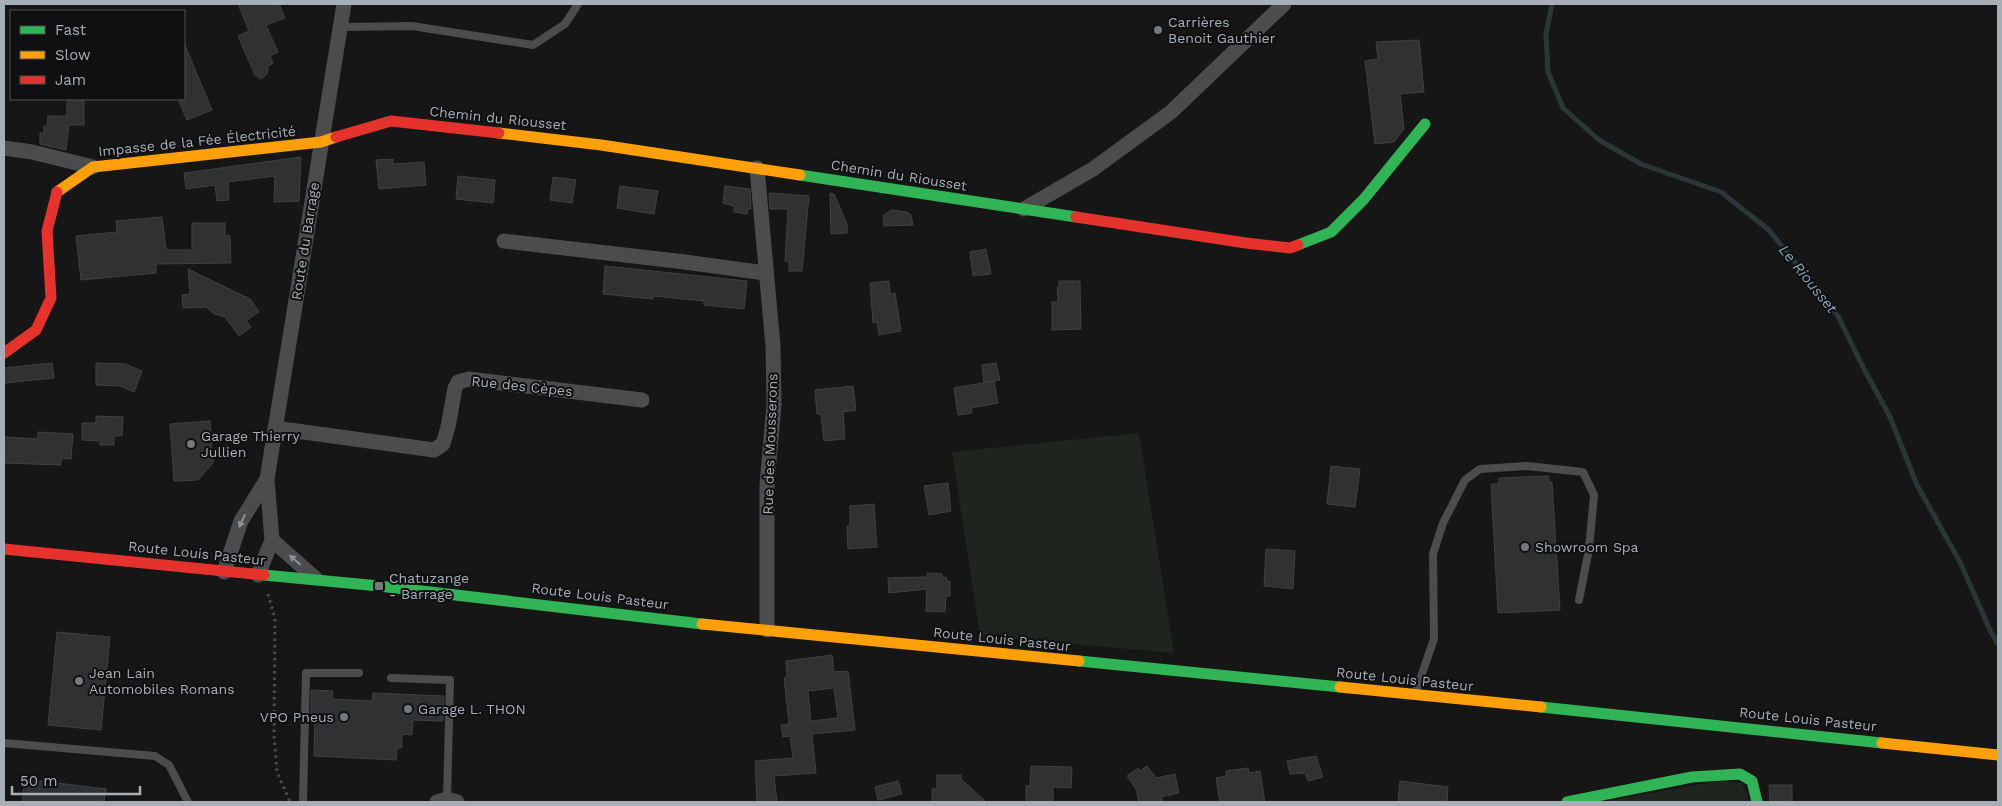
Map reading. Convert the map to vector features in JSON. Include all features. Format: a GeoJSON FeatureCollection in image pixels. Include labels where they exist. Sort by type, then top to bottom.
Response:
{"type":"FeatureCollection","features":[{"type":"Feature","properties":{"kind":"main road","name":"Chemin du Riousset"},"geometry":{"type":"LineString","coordinates":[[321,142],[392,121],[601,145],[1246,243],[1290,248],[1331,232],[1364,199],[1425,124]]}},
{"type":"Feature","properties":{"kind":"main road","name":"Impasse de la Fée Électricité"},"geometry":{"type":"LineString","coordinates":[[4,353],[36,330],[51,298],[47,232],[56,190],[93,167],[321,142]]}},
{"type":"Feature","properties":{"kind":"main road","name":"Route Louis Pasteur"},"geometry":{"type":"LineString","coordinates":[[4,549],[767,630],[1998,754]]}},
{"type":"Feature","properties":{"kind":"main road"},"geometry":{"type":"LineString","coordinates":[[1567,802],[1692,777],[1740,774],[1752,782],[1757,802]]}},
{"type":"Feature","properties":{"kind":"street","name":"Route du Barrage"},"geometry":{"type":"LineString","coordinates":[[262,575],[272,540],[267,479],[344,4]]}},
{"type":"Feature","properties":{"kind":"street"},"geometry":{"type":"LineString","coordinates":[[1024,209],[1093,169],[1171,112],[1284,4]]}},
{"type":"Feature","properties":{"kind":"street"},"geometry":{"type":"LineString","coordinates":[[4,148],[32,152],[93,167]]}},
{"type":"Feature","properties":{"kind":"street","name":"Rue des Mousserons"},"geometry":{"type":"LineString","coordinates":[[757,168],[773,346],[774,404],[767,485],[767,630]]}},
{"type":"Feature","properties":{"kind":"street"},"geometry":{"type":"LineString","coordinates":[[504,241],[765,273]]}},
{"type":"Feature","properties":{"kind":"street","name":"Rue des Cèpes"},"geometry":{"type":"LineString","coordinates":[[275,428],[434,450],[443,444],[455,388],[458,382],[469,379],[642,400]]}},
{"type":"Feature","properties":{"kind":"street","name":"Route du Barrage"},"geometry":{"type":"LineString","coordinates":[[224,572],[241,521],[267,479]]}},
{"type":"Feature","properties":{"kind":"street"},"geometry":{"type":"LineString","coordinates":[[272,540],[318,581]]}},
{"type":"Feature","properties":{"kind":"lane"},"geometry":{"type":"LineString","coordinates":[[340,27],[412,26],[533,45],[565,24],[578,4]]}},
{"type":"Feature","properties":{"kind":"lane"},"geometry":{"type":"LineString","coordinates":[[1414,695],[1434,639],[1433,554],[1443,523],[1465,480],[1480,469],[1527,466],[1583,472],[1594,495],[1589,550],[1579,600]]}},
{"type":"Feature","properties":{"kind":"lane"},"geometry":{"type":"LineString","coordinates":[[303,802],[306,673],[359,673]]}},
{"type":"Feature","properties":{"kind":"lane"},"geometry":{"type":"LineString","coordinates":[[391,678],[450,680],[447,801]]}},
{"type":"Feature","properties":{"kind":"lane"},"geometry":{"type":"LineString","coordinates":[[4,743],[155,756],[170,765],[188,802]]}},
{"type":"Feature","properties":{"kind":"path"},"geometry":{"type":"LineString","coordinates":[[262,575],[275,619],[274,735],[276,772],[290,802]]}},
{"type":"Feature","properties":{"kind":"shaded area"},"geometry":{"type":"Polygon","coordinates":[[[1139,433],[1174,653],[980,636],[952,452],[1139,433]]]}},
{"type":"Feature","properties":{"kind":"shaded area"},"geometry":{"type":"Polygon","coordinates":[[[1718,781],[1742,783],[1750,802],[1600,802],[1718,781]]]}},
{"type":"Feature","properties":{"kind":"building"},"geometry":{"type":"Polygon","coordinates":[[[238,4],[279,4],[285,18],[266,25],[278,52],[270,56],[273,63],[268,66],[267,74],[261,79],[255,75],[238,36],[249,31],[238,4]]]}},
{"type":"Feature","properties":{"kind":"building"},"geometry":{"type":"Polygon","coordinates":[[[1419,40],[1424,92],[1400,94],[1404,129],[1394,142],[1375,144],[1365,61],[1378,59],[1376,42],[1419,40]]]}},
{"type":"Feature","properties":{"kind":"building"},"geometry":{"type":"Polygon","coordinates":[[[185,45],[212,110],[187,120],[178,100],[185,100],[185,45]]]}},
{"type":"Feature","properties":{"kind":"building"},"geometry":{"type":"Polygon","coordinates":[[[67,100],[84,100],[84,125],[69,125],[66,150],[40,144],[40,133],[44,133],[44,126],[47,126],[48,116],[67,116],[67,100]]]}},
{"type":"Feature","properties":{"kind":"building"},"geometry":{"type":"Polygon","coordinates":[[[301,157],[299,201],[274,202],[275,176],[228,182],[229,200],[217,201],[215,185],[186,189],[184,173],[301,157]]]}},
{"type":"Feature","properties":{"kind":"building"},"geometry":{"type":"Polygon","coordinates":[[[393,159],[393,164],[424,162],[426,185],[379,189],[376,160],[393,159]]]}},
{"type":"Feature","properties":{"kind":"building"},"geometry":{"type":"Polygon","coordinates":[[[458,176],[495,180],[493,203],[456,199],[458,176]]]}},
{"type":"Feature","properties":{"kind":"building"},"geometry":{"type":"Polygon","coordinates":[[[553,177],[576,180],[572,203],[550,200],[553,177]]]}},
{"type":"Feature","properties":{"kind":"building"},"geometry":{"type":"Polygon","coordinates":[[[620,186],[658,191],[654,214],[617,208],[620,186]]]}},
{"type":"Feature","properties":{"kind":"building"},"geometry":{"type":"Polygon","coordinates":[[[725,186],[750,189],[751,209],[748,209],[747,214],[734,212],[734,206],[723,203],[725,186]]]}},
{"type":"Feature","properties":{"kind":"building"},"geometry":{"type":"Polygon","coordinates":[[[769,193],[809,196],[802,271],[789,271],[789,262],[785,261],[788,209],[770,209],[769,193]]]}},
{"type":"Feature","properties":{"kind":"building"},"geometry":{"type":"Polygon","coordinates":[[[830,193],[834,194],[847,224],[847,233],[831,234],[830,193]]]}},
{"type":"Feature","properties":{"kind":"building"},"geometry":{"type":"Polygon","coordinates":[[[891,210],[907,212],[911,215],[913,225],[884,226],[883,216],[891,210]]]}},
{"type":"Feature","properties":{"kind":"building"},"geometry":{"type":"Polygon","coordinates":[[[162,217],[166,250],[192,250],[192,223],[225,223],[225,235],[230,236],[231,263],[156,264],[156,273],[81,280],[76,236],[117,232],[116,221],[162,217]]]}},
{"type":"Feature","properties":{"kind":"building"},"geometry":{"type":"Polygon","coordinates":[[[986,249],[991,274],[973,276],[970,252],[986,249]]]}},
{"type":"Feature","properties":{"kind":"building"},"geometry":{"type":"Polygon","coordinates":[[[605,266],[747,281],[744,309],[704,305],[704,301],[653,296],[653,299],[603,294],[605,266]]]}},
{"type":"Feature","properties":{"kind":"building"},"geometry":{"type":"Polygon","coordinates":[[[188,269],[250,299],[259,312],[246,321],[251,327],[239,336],[225,317],[214,314],[206,307],[183,308],[182,295],[190,294],[188,269]]]}},
{"type":"Feature","properties":{"kind":"building"},"geometry":{"type":"Polygon","coordinates":[[[889,281],[890,294],[895,293],[901,331],[879,335],[877,322],[873,323],[870,283],[889,281]]]}},
{"type":"Feature","properties":{"kind":"building"},"geometry":{"type":"Polygon","coordinates":[[[1059,281],[1080,281],[1081,329],[1052,330],[1052,302],[1058,302],[1057,287],[1059,287],[1059,281]]]}},
{"type":"Feature","properties":{"kind":"building"},"geometry":{"type":"Polygon","coordinates":[[[52,363],[54,378],[4,383],[4,368],[52,363]]]}},
{"type":"Feature","properties":{"kind":"building"},"geometry":{"type":"Polygon","coordinates":[[[96,363],[125,364],[142,371],[134,392],[120,386],[96,385],[96,363]]]}},
{"type":"Feature","properties":{"kind":"building"},"geometry":{"type":"Polygon","coordinates":[[[996,363],[1000,380],[994,381],[998,403],[971,408],[972,413],[958,415],[954,388],[984,383],[982,365],[996,363]]]}},
{"type":"Feature","properties":{"kind":"building"},"geometry":{"type":"Polygon","coordinates":[[[853,386],[856,410],[843,412],[845,439],[824,441],[821,414],[817,414],[815,390],[853,386]]]}},
{"type":"Feature","properties":{"kind":"building"},"geometry":{"type":"Polygon","coordinates":[[[96,416],[123,417],[122,436],[114,436],[114,445],[100,445],[100,441],[82,440],[82,423],[96,423],[96,416]]]}},
{"type":"Feature","properties":{"kind":"building","name":"Garage Thierry Jullien"},"geometry":{"type":"Polygon","coordinates":[[[210,421],[213,463],[198,480],[174,481],[170,424],[210,421]]]}},
{"type":"Feature","properties":{"kind":"building"},"geometry":{"type":"Polygon","coordinates":[[[38,432],[73,434],[71,459],[61,458],[61,465],[4,463],[4,437],[38,439],[38,432]]]}},
{"type":"Feature","properties":{"kind":"building"},"geometry":{"type":"Polygon","coordinates":[[[1331,466],[1360,469],[1355,507],[1327,504],[1331,466]]]}},
{"type":"Feature","properties":{"kind":"building","name":"Showroom Spa"},"geometry":{"type":"Polygon","coordinates":[[[1549,476],[1549,482],[1552,482],[1560,610],[1498,613],[1491,484],[1499,484],[1499,478],[1549,476]]]}},
{"type":"Feature","properties":{"kind":"building"},"geometry":{"type":"Polygon","coordinates":[[[948,483],[951,511],[929,515],[924,486],[948,483]]]}},
{"type":"Feature","properties":{"kind":"building"},"geometry":{"type":"Polygon","coordinates":[[[874,504],[877,547],[848,549],[847,526],[850,526],[850,506],[874,504]]]}},
{"type":"Feature","properties":{"kind":"building"},"geometry":{"type":"Polygon","coordinates":[[[1266,549],[1295,551],[1293,589],[1264,586],[1266,549]]]}},
{"type":"Feature","properties":{"kind":"building"},"geometry":{"type":"Polygon","coordinates":[[[927,573],[942,574],[942,577],[946,577],[947,581],[950,581],[950,596],[946,596],[945,612],[926,611],[927,589],[889,593],[888,578],[927,577],[927,573]]]}},
{"type":"Feature","properties":{"kind":"building","name":"Jean Lain Automobiles Romans"},"geometry":{"type":"Polygon","coordinates":[[[57,632],[110,637],[101,730],[48,725],[57,632]]]}},
{"type":"Feature","properties":{"kind":"building"},"geometry":{"type":"Polygon","coordinates":[[[832,655],[834,672],[848,671],[855,730],[812,734],[816,773],[774,776],[777,802],[757,802],[755,761],[793,758],[790,736],[783,737],[781,725],[789,724],[784,678],[787,677],[786,661],[832,655]],[[834,688],[808,691],[811,721],[838,718],[834,688]]]}},
{"type":"Feature","properties":{"kind":"building"},"geometry":{"type":"Polygon","coordinates":[[[311,690],[333,691],[332,699],[372,701],[373,693],[444,696],[443,721],[413,720],[412,735],[402,734],[402,748],[397,748],[396,760],[314,756],[315,716],[311,715],[311,690]]]}},
{"type":"Feature","properties":{"kind":"building"},"geometry":{"type":"Polygon","coordinates":[[[1316,756],[1323,777],[1308,781],[1305,773],[1290,774],[1287,761],[1316,756]]]}},
{"type":"Feature","properties":{"kind":"building"},"geometry":{"type":"Polygon","coordinates":[[[1031,766],[1072,767],[1071,788],[1053,787],[1053,802],[1026,802],[1026,786],[1030,786],[1031,766]]]}},
{"type":"Feature","properties":{"kind":"building"},"geometry":{"type":"Polygon","coordinates":[[[1147,766],[1156,778],[1175,774],[1179,793],[1161,797],[1163,802],[1139,802],[1136,789],[1127,776],[1138,768],[1140,771],[1147,766]]]}},
{"type":"Feature","properties":{"kind":"building"},"geometry":{"type":"Polygon","coordinates":[[[1248,768],[1249,773],[1260,771],[1265,802],[1220,802],[1216,778],[1226,776],[1226,771],[1248,768]]]}},
{"type":"Feature","properties":{"kind":"building"},"geometry":{"type":"Polygon","coordinates":[[[937,775],[961,775],[961,779],[986,802],[932,802],[932,789],[937,789],[937,775]]]}},
{"type":"Feature","properties":{"kind":"building"},"geometry":{"type":"Polygon","coordinates":[[[25,779],[106,789],[104,802],[22,802],[25,779]]]}},
{"type":"Feature","properties":{"kind":"building"},"geometry":{"type":"Polygon","coordinates":[[[898,781],[902,794],[878,800],[875,787],[898,781]]]}},
{"type":"Feature","properties":{"kind":"building"},"geometry":{"type":"Polygon","coordinates":[[[1400,781],[1448,787],[1447,802],[1398,802],[1400,781]]]}},
{"type":"Feature","properties":{"kind":"building"},"geometry":{"type":"Polygon","coordinates":[[[1769,785],[1792,785],[1792,802],[1770,802],[1769,785]]]}},
{"type":"Feature","properties":{"kind":"waterway","name":"Le Riousset"},"geometry":{"type":"LineString","coordinates":[[1552,4],[1546,34],[1548,72],[1563,108],[1599,140],[1641,164],[1721,192],[1769,230],[1838,316],[1890,417],[1917,485],[1960,562],[1998,644]]}},
{"type":"Feature","properties":{"kind":"traffic: fast"},"geometry":{"type":"LineString","coordinates":[[1298,245],[1331,232],[1364,199],[1425,124]]}},
{"type":"Feature","properties":{"kind":"traffic: fast"},"geometry":{"type":"LineString","coordinates":[[800,175],[1076,217]]}},
{"type":"Feature","properties":{"kind":"traffic: fast"},"geometry":{"type":"LineString","coordinates":[[264,575],[379,586],[702,624]]}},
{"type":"Feature","properties":{"kind":"traffic: fast"},"geometry":{"type":"LineString","coordinates":[[1079,661],[1340,687]]}},
{"type":"Feature","properties":{"kind":"traffic: fast"},"geometry":{"type":"LineString","coordinates":[[1541,707],[1882,743]]}},
{"type":"Feature","properties":{"kind":"traffic: fast"},"geometry":{"type":"LineString","coordinates":[[1567,802],[1692,777],[1740,774],[1752,781],[1757,802]]}},
{"type":"Feature","properties":{"kind":"traffic: slow"},"geometry":{"type":"LineString","coordinates":[[499,133],[601,145],[800,175]]}},
{"type":"Feature","properties":{"kind":"traffic: slow"},"geometry":{"type":"LineString","coordinates":[[57,192],[93,167],[321,142],[336,137]]}},
{"type":"Feature","properties":{"kind":"traffic: slow"},"geometry":{"type":"LineString","coordinates":[[702,624],[1079,661]]}},
{"type":"Feature","properties":{"kind":"traffic: slow"},"geometry":{"type":"LineString","coordinates":[[1340,687],[1541,707]]}},
{"type":"Feature","properties":{"kind":"traffic: slow"},"geometry":{"type":"LineString","coordinates":[[1882,743],[1998,755]]}},
{"type":"Feature","properties":{"kind":"traffic: jam"},"geometry":{"type":"LineString","coordinates":[[336,137],[391,121],[499,133]]}},
{"type":"Feature","properties":{"kind":"traffic: jam"},"geometry":{"type":"LineString","coordinates":[[4,353],[36,330],[51,298],[47,231],[57,192]]}},
{"type":"Feature","properties":{"kind":"traffic: jam"},"geometry":{"type":"LineString","coordinates":[[1076,217],[1246,243],[1290,248],[1298,245]]}},
{"type":"Feature","properties":{"kind":"traffic: jam"},"geometry":{"type":"LineString","coordinates":[[4,549],[264,575]]}},
{"type":"Feature","properties":{"kind":"place","name":"Carrières Benoit Gauthier"},"geometry":{"type":"Point","coordinates":[1158,30]}},
{"type":"Feature","properties":{"kind":"place","name":"Garage Thierry Jullien"},"geometry":{"type":"Point","coordinates":[191,444]}},
{"type":"Feature","properties":{"kind":"place","name":"Showroom Spa"},"geometry":{"type":"Point","coordinates":[1525,547]}},
{"type":"Feature","properties":{"kind":"place","name":"Chatuzange - Barrage"},"geometry":{"type":"Point","coordinates":[379,586]}},
{"type":"Feature","properties":{"kind":"place","name":"Jean Lain Automobiles Romans"},"geometry":{"type":"Point","coordinates":[79,681]}},
{"type":"Feature","properties":{"kind":"place","name":"Garage L. THON"},"geometry":{"type":"Point","coordinates":[408,709]}},
{"type":"Feature","properties":{"kind":"place","name":"VPO Pneus"},"geometry":{"type":"Point","coordinates":[344,717]}}]}
